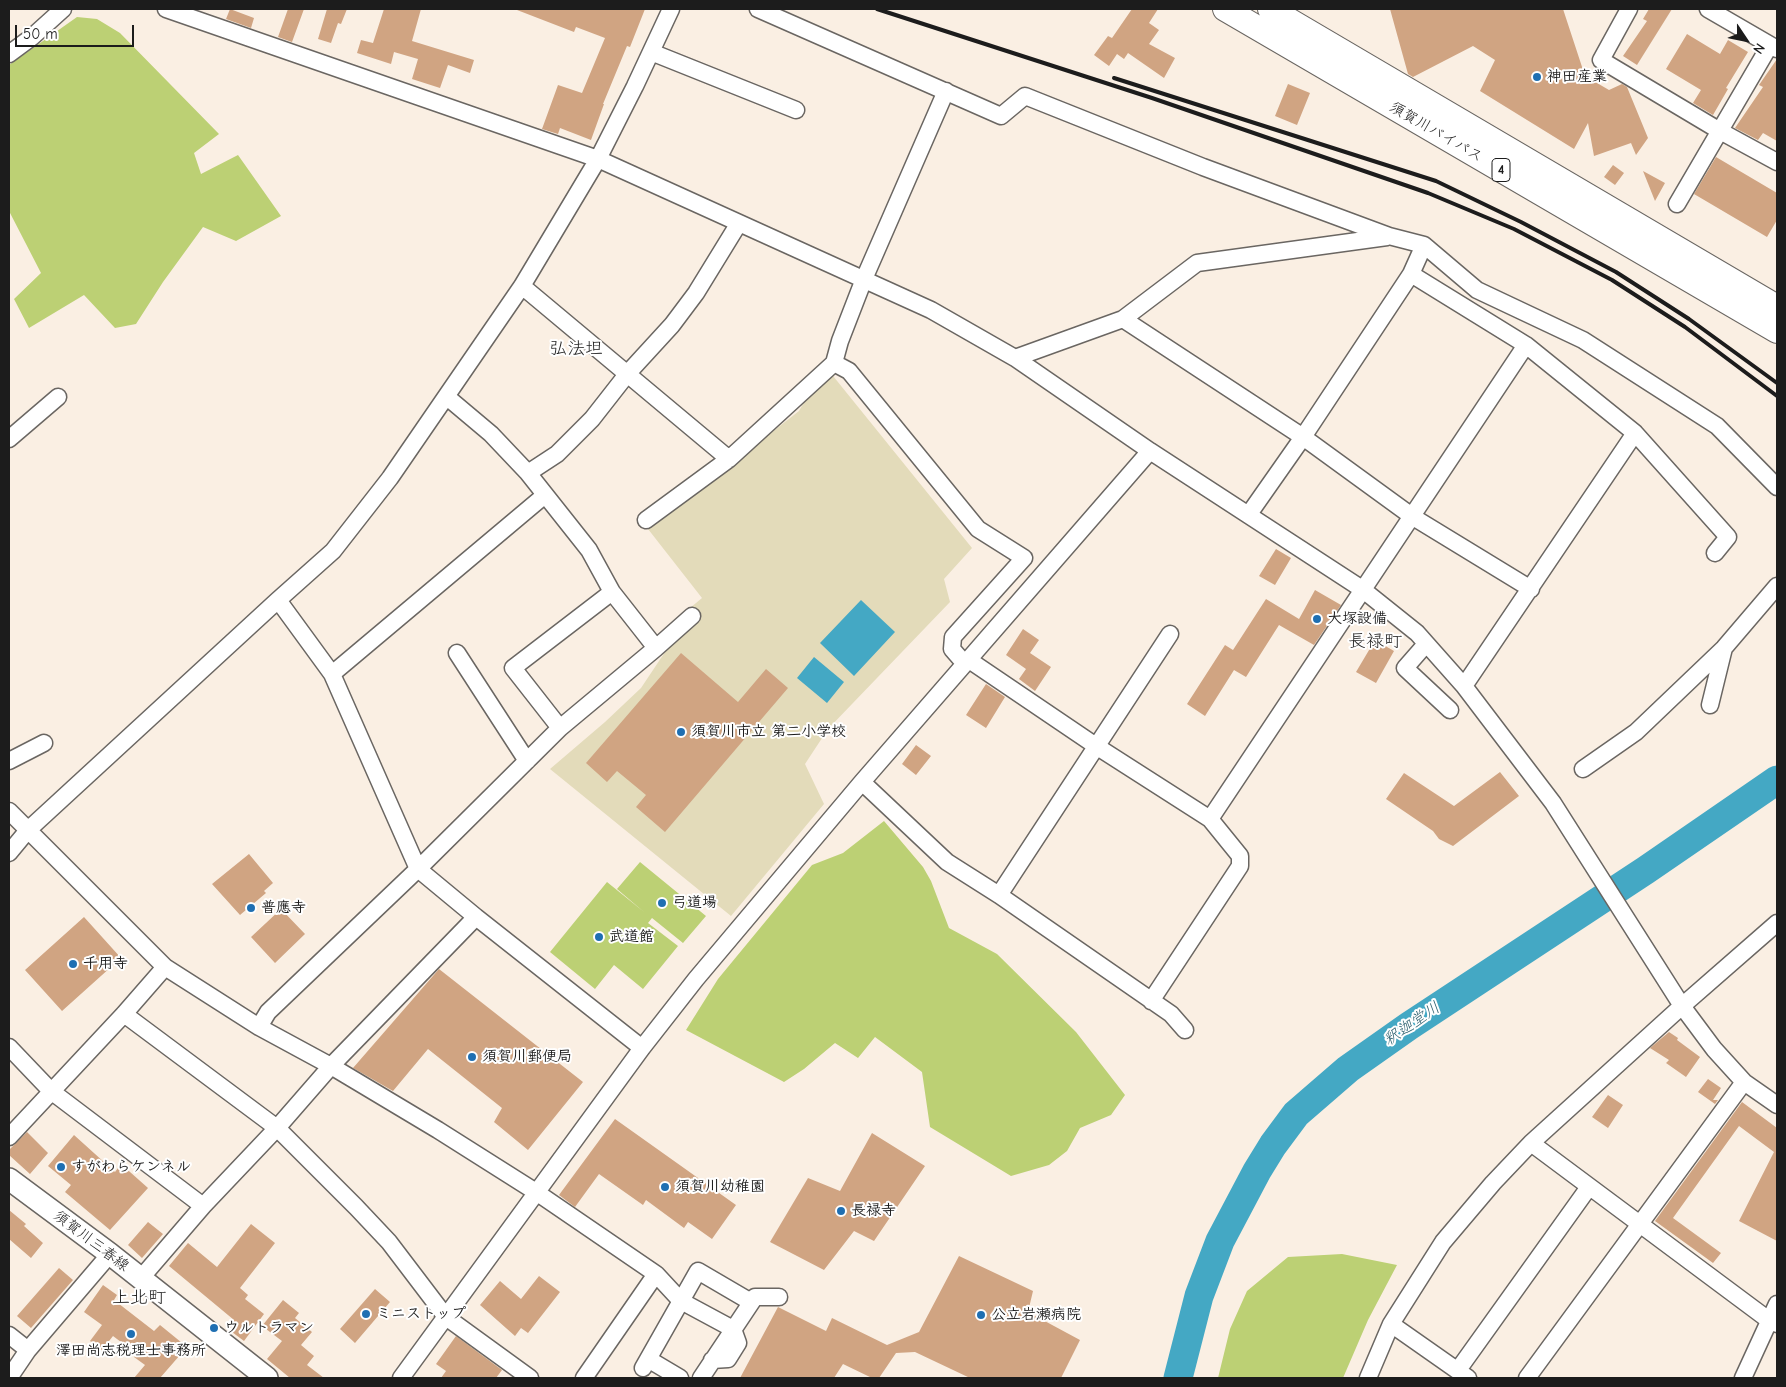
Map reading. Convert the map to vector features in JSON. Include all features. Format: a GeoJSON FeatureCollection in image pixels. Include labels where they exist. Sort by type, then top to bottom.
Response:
{"type":"FeatureCollection","features":[{"type":"Feature","properties":{"kind":"highway","name":"須賀川バイパス"},"geometry":{"type":"LineString","coordinates":[[1225,9],[1777,331]]}},
{"type":"Feature","properties":{"kind":"highway","name":"須賀川バイパス"},"geometry":{"type":"LineString","coordinates":[[1270,9],[1777,306]]}},
{"type":"Feature","properties":{"kind":"main road","name":"須賀川三春線"},"geometry":{"type":"LineString","coordinates":[[9,1179],[110,1254],[267,1378]]}},
{"type":"Feature","properties":{"kind":"street"},"geometry":{"type":"LineString","coordinates":[[9,54],[63,9]]}},
{"type":"Feature","properties":{"kind":"street"},"geometry":{"type":"LineString","coordinates":[[166,9],[598,159],[931,310],[1015,358],[1150,451],[1249,514],[1362,590],[1417,633],[1464,686],[1553,803],[1682,1006],[1714,1049],[1744,1082],[1777,1105]]}},
{"type":"Feature","properties":{"kind":"street"},"geometry":{"type":"LineString","coordinates":[[9,853],[28,830],[332,551],[390,478],[522,286],[598,159],[670,9]]}},
{"type":"Feature","properties":{"kind":"street"},"geometry":{"type":"LineString","coordinates":[[758,9],[1001,116],[1025,96],[1203,167],[1389,236],[1424,245],[1477,290],[1583,340],[1717,426],[1777,487]]}},
{"type":"Feature","properties":{"kind":"street"},"geometry":{"type":"LineString","coordinates":[[1629,9],[1601,60],[1720,131],[1777,162]]}},
{"type":"Feature","properties":{"kind":"street"},"geometry":{"type":"LineString","coordinates":[[1677,204],[1720,131],[1774,47],[1708,9]]}},
{"type":"Feature","properties":{"kind":"street"},"geometry":{"type":"LineString","coordinates":[[651,52],[796,110]]}},
{"type":"Feature","properties":{"kind":"street"},"geometry":{"type":"LineString","coordinates":[[646,520],[729,459],[834,363],[840,341],[864,279],[946,91]]}},
{"type":"Feature","properties":{"kind":"street"},"geometry":{"type":"LineString","coordinates":[[528,473],[557,454],[592,420],[628,373],[672,325],[696,293],[739,222]]}},
{"type":"Feature","properties":{"kind":"street"},"geometry":{"type":"LineString","coordinates":[[1015,358],[1123,319],[1197,263],[1389,236]]}},
{"type":"Feature","properties":{"kind":"street"},"geometry":{"type":"LineString","coordinates":[[1249,514],[1303,437],[1411,274],[1424,245]]}},
{"type":"Feature","properties":{"kind":"street"},"geometry":{"type":"LineString","coordinates":[[1411,274],[1526,345],[1635,433],[1728,537],[1715,553]]}},
{"type":"Feature","properties":{"kind":"street"},"geometry":{"type":"LineString","coordinates":[[522,286],[729,459]]}},
{"type":"Feature","properties":{"kind":"street"},"geometry":{"type":"LineString","coordinates":[[1123,319],[1303,437],[1413,516],[1531,589]]}},
{"type":"Feature","properties":{"kind":"street"},"geometry":{"type":"LineString","coordinates":[[1210,819],[1526,345]]}},
{"type":"Feature","properties":{"kind":"street"},"geometry":{"type":"LineString","coordinates":[[834,363],[849,371],[978,528],[1024,558],[953,637],[952,649],[967,662],[1210,819],[1240,856],[1240,866],[1151,1001]]}},
{"type":"Feature","properties":{"kind":"street"},"geometry":{"type":"LineString","coordinates":[[447,396],[491,434],[528,473],[589,550],[612,592],[656,648]]}},
{"type":"Feature","properties":{"kind":"street"},"geometry":{"type":"LineString","coordinates":[[9,439],[58,397]]}},
{"type":"Feature","properties":{"kind":"street"},"geometry":{"type":"LineString","coordinates":[[1464,686],[1635,433]]}},
{"type":"Feature","properties":{"kind":"street"},"geometry":{"type":"LineString","coordinates":[[401,1378],[642,1048],[696,979],[862,782],[1150,451]]}},
{"type":"Feature","properties":{"kind":"street"},"geometry":{"type":"LineString","coordinates":[[332,674],[545,495]]}},
{"type":"Feature","properties":{"kind":"street"},"geometry":{"type":"LineString","coordinates":[[1583,769],[1636,732],[1724,648],[1777,586]]}},
{"type":"Feature","properties":{"kind":"street"},"geometry":{"type":"LineString","coordinates":[[560,728],[513,668],[612,592]]}},
{"type":"Feature","properties":{"kind":"street"},"geometry":{"type":"LineString","coordinates":[[278,600],[332,674],[418,869],[476,918],[642,1048]]}},
{"type":"Feature","properties":{"kind":"street"},"geometry":{"type":"LineString","coordinates":[[259,1027],[268,1012],[418,869],[560,728],[692,616]]}},
{"type":"Feature","properties":{"kind":"street"},"geometry":{"type":"LineString","coordinates":[[999,895],[1170,634]]}},
{"type":"Feature","properties":{"kind":"street"},"geometry":{"type":"LineString","coordinates":[[1426,644],[1405,668],[1450,710]]}},
{"type":"Feature","properties":{"kind":"street"},"geometry":{"type":"LineString","coordinates":[[1710,705],[1724,648]]}},
{"type":"Feature","properties":{"kind":"street"},"geometry":{"type":"LineString","coordinates":[[457,653],[527,761]]}},
{"type":"Feature","properties":{"kind":"street"},"geometry":{"type":"LineString","coordinates":[[9,761],[44,742]]}},
{"type":"Feature","properties":{"kind":"street"},"geometry":{"type":"LineString","coordinates":[[862,782],[947,862],[999,895],[1170,1014],[1185,1030]]}},
{"type":"Feature","properties":{"kind":"street"},"geometry":{"type":"LineString","coordinates":[[9,811],[165,967],[259,1027],[331,1066],[438,1130],[536,1192],[656,1274],[681,1301],[733,1329]]}},
{"type":"Feature","properties":{"kind":"street"},"geometry":{"type":"LineString","coordinates":[[141,1278],[203,1206],[277,1128],[331,1066],[476,918]]}},
{"type":"Feature","properties":{"kind":"street"},"geometry":{"type":"LineString","coordinates":[[1368,1378],[1390,1324],[1443,1242],[1493,1182],[1531,1143],[1777,923]]}},
{"type":"Feature","properties":{"kind":"street"},"geometry":{"type":"LineString","coordinates":[[9,1137],[124,1014],[165,967]]}},
{"type":"Feature","properties":{"kind":"street"},"geometry":{"type":"LineString","coordinates":[[124,1014],[277,1128],[389,1242],[446,1317],[530,1378]]}},
{"type":"Feature","properties":{"kind":"street"},"geometry":{"type":"LineString","coordinates":[[9,1047],[51,1091],[203,1206]]}},
{"type":"Feature","properties":{"kind":"street"},"geometry":{"type":"LineString","coordinates":[[1527,1378],[1744,1082]]}},
{"type":"Feature","properties":{"kind":"street"},"geometry":{"type":"LineString","coordinates":[[1531,1143],[1774,1322]]}},
{"type":"Feature","properties":{"kind":"street"},"geometry":{"type":"LineString","coordinates":[[1390,1324],[1463,1374],[1589,1187]]}},
{"type":"Feature","properties":{"kind":"street"},"geometry":{"type":"LineString","coordinates":[[9,1378],[28,1350],[110,1254]]}},
{"type":"Feature","properties":{"kind":"street"},"geometry":{"type":"LineString","coordinates":[[680,1378],[645,1363],[698,1271],[751,1302]]}},
{"type":"Feature","properties":{"kind":"street"},"geometry":{"type":"LineString","coordinates":[[584,1378],[656,1274]]}},
{"type":"Feature","properties":{"kind":"street"},"geometry":{"type":"LineString","coordinates":[[701,1378],[755,1297],[779,1297]]}},
{"type":"Feature","properties":{"kind":"street"},"geometry":{"type":"LineString","coordinates":[[1743,1378],[1774,1322],[1777,1304]]}},
{"type":"Feature","properties":{"kind":"street"},"geometry":{"type":"LineString","coordinates":[[9,1335],[28,1350]]}},
{"type":"Feature","properties":{"kind":"shaded area"},"geometry":{"type":"Polygon","coordinates":[[[825,366],[972,548],[944,579],[950,602],[828,729],[805,764],[824,804],[731,916],[550,769],[641,688],[667,649],[700,621],[690,608],[702,598],[648,529],[799,411],[825,366]]]}},
{"type":"Feature","properties":{"kind":"green space"},"geometry":{"type":"Polygon","coordinates":[[[77,17],[97,19],[120,33],[219,134],[194,153],[201,174],[238,155],[281,216],[236,241],[203,227],[163,282],[136,324],[115,328],[84,295],[29,328],[14,299],[41,273],[9,211],[9,65],[77,17]]]}},
{"type":"Feature","properties":{"kind":"green space"},"geometry":{"type":"Polygon","coordinates":[[[884,821],[923,867],[931,881],[949,928],[997,954],[1076,1032],[1125,1095],[1111,1115],[1080,1128],[1067,1151],[1049,1165],[1011,1176],[930,1127],[922,1072],[875,1037],[858,1058],[835,1043],[804,1069],[784,1082],[686,1030],[718,979],[812,865],[843,853],[884,821]]]}},
{"type":"Feature","properties":{"kind":"green space"},"geometry":{"type":"Polygon","coordinates":[[[640,862],[706,916],[683,943],[652,918],[648,923],[678,946],[643,989],[614,965],[595,989],[550,952],[607,882],[644,912],[617,889],[640,862]]]}},
{"type":"Feature","properties":{"kind":"green space"},"geometry":{"type":"Polygon","coordinates":[[[1342,1254],[1397,1265],[1368,1320],[1343,1378],[1218,1378],[1230,1329],[1247,1291],[1288,1257],[1342,1254]]]}},
{"type":"Feature","properties":{"kind":"water"},"geometry":{"type":"Polygon","coordinates":[[[861,600],[895,632],[854,676],[820,643],[861,600]]]}},
{"type":"Feature","properties":{"kind":"water"},"geometry":{"type":"Polygon","coordinates":[[[814,657],[844,682],[827,703],[797,678],[814,657]]]}},
{"type":"Feature","properties":{"kind":"building"},"geometry":{"type":"Polygon","coordinates":[[[230,9],[254,18],[251,28],[226,19],[230,9]]]}},
{"type":"Feature","properties":{"kind":"building"},"geometry":{"type":"Polygon","coordinates":[[[288,9],[304,9],[292,42],[278,37],[288,9]]]}},
{"type":"Feature","properties":{"kind":"building"},"geometry":{"type":"Polygon","coordinates":[[[327,9],[347,9],[341,24],[338,23],[331,43],[318,39],[327,9]]]}},
{"type":"Feature","properties":{"kind":"building"},"geometry":{"type":"Polygon","coordinates":[[[384,9],[421,9],[412,41],[474,60],[470,73],[448,65],[440,88],[412,79],[418,59],[394,52],[391,64],[357,53],[361,40],[373,43],[384,9]]]}},
{"type":"Feature","properties":{"kind":"building"},"geometry":{"type":"Polygon","coordinates":[[[517,9],[645,9],[630,47],[627,46],[603,104],[591,140],[560,128],[558,134],[542,129],[558,85],[582,93],[605,38],[576,27],[574,32],[517,9]]]}},
{"type":"Feature","properties":{"kind":"building"},"geometry":{"type":"Polygon","coordinates":[[[1132,9],[1158,9],[1149,23],[1159,30],[1149,44],[1175,58],[1164,78],[1128,53],[1124,59],[1117,54],[1109,66],[1094,55],[1108,36],[1112,38],[1132,9]]]}},
{"type":"Feature","properties":{"kind":"building","name":"神田産業"},"geometry":{"type":"Polygon","coordinates":[[[1390,9],[1563,9],[1585,76],[1609,90],[1622,84],[1627,87],[1648,138],[1636,155],[1631,143],[1594,156],[1588,123],[1574,149],[1480,91],[1495,60],[1473,46],[1413,77],[1408,74],[1390,9]]]}},
{"type":"Feature","properties":{"kind":"building"},"geometry":{"type":"Polygon","coordinates":[[[1649,9],[1672,9],[1637,65],[1623,56],[1647,21],[1643,19],[1649,9]]]}},
{"type":"Feature","properties":{"kind":"building"},"geometry":{"type":"Polygon","coordinates":[[[1687,34],[1720,54],[1728,40],[1748,52],[1726,88],[1728,89],[1713,115],[1693,103],[1701,90],[1666,69],[1687,34]]]}},
{"type":"Feature","properties":{"kind":"building"},"geometry":{"type":"Polygon","coordinates":[[[1777,59],[1777,141],[1763,133],[1758,140],[1735,128],[1763,87],[1759,85],[1777,59]]]}},
{"type":"Feature","properties":{"kind":"building"},"geometry":{"type":"Polygon","coordinates":[[[1288,84],[1310,93],[1297,125],[1275,116],[1288,84]]]}},
{"type":"Feature","properties":{"kind":"building"},"geometry":{"type":"Polygon","coordinates":[[[1716,157],[1777,193],[1777,220],[1767,237],[1694,194],[1716,157]]]}},
{"type":"Feature","properties":{"kind":"building"},"geometry":{"type":"Polygon","coordinates":[[[1613,165],[1624,173],[1615,185],[1604,177],[1613,165]]]}},
{"type":"Feature","properties":{"kind":"building"},"geometry":{"type":"Polygon","coordinates":[[[1643,171],[1665,183],[1655,201],[1643,171]]]}},
{"type":"Feature","properties":{"kind":"building"},"geometry":{"type":"Polygon","coordinates":[[[1276,549],[1291,558],[1275,585],[1259,576],[1276,549]]]}},
{"type":"Feature","properties":{"kind":"building"},"geometry":{"type":"Polygon","coordinates":[[[1315,590],[1341,605],[1314,645],[1279,625],[1246,677],[1234,670],[1205,716],[1187,704],[1225,645],[1233,650],[1266,599],[1299,619],[1315,590]]]}},
{"type":"Feature","properties":{"kind":"building"},"geometry":{"type":"Polygon","coordinates":[[[1023,629],[1039,640],[1030,653],[1051,667],[1035,691],[1019,679],[1026,669],[1006,655],[1023,629]]]}},
{"type":"Feature","properties":{"kind":"building"},"geometry":{"type":"Polygon","coordinates":[[[1375,640],[1394,651],[1376,683],[1356,672],[1375,640]]]}},
{"type":"Feature","properties":{"kind":"building","name":"須賀川市立 第二小学校"},"geometry":{"type":"Polygon","coordinates":[[[681,653],[738,702],[766,669],[788,688],[665,832],[636,807],[646,795],[617,771],[607,782],[586,763],[681,653]]]}},
{"type":"Feature","properties":{"kind":"building"},"geometry":{"type":"Polygon","coordinates":[[[986,684],[1005,697],[986,728],[966,715],[986,684]]]}},
{"type":"Feature","properties":{"kind":"building"},"geometry":{"type":"Polygon","coordinates":[[[916,745],[931,756],[916,775],[902,764],[916,745]]]}},
{"type":"Feature","properties":{"kind":"building"},"geometry":{"type":"Polygon","coordinates":[[[1500,772],[1519,796],[1453,846],[1439,839],[1433,831],[1386,799],[1404,773],[1454,806],[1500,772]]]}},
{"type":"Feature","properties":{"kind":"building"},"geometry":{"type":"Polygon","coordinates":[[[249,854],[273,883],[264,891],[266,893],[240,915],[212,884],[249,854]]]}},
{"type":"Feature","properties":{"kind":"building"},"geometry":{"type":"Polygon","coordinates":[[[281,909],[305,934],[275,963],[251,937],[281,909]]]}},
{"type":"Feature","properties":{"kind":"building","name":"千用寺"},"geometry":{"type":"Polygon","coordinates":[[[84,917],[121,958],[62,1011],[25,970],[84,917]]]}},
{"type":"Feature","properties":{"kind":"building"},"geometry":{"type":"Polygon","coordinates":[[[439,969],[583,1082],[528,1150],[494,1122],[502,1108],[428,1049],[393,1091],[353,1068],[439,969]]]}},
{"type":"Feature","properties":{"kind":"building"},"geometry":{"type":"Polygon","coordinates":[[[1669,1032],[1700,1057],[1686,1077],[1666,1063],[1669,1060],[1650,1048],[1669,1032]]]}},
{"type":"Feature","properties":{"kind":"building"},"geometry":{"type":"Polygon","coordinates":[[[1708,1079],[1721,1088],[1713,1100],[1718,1100],[1715,1104],[1698,1092],[1708,1079]]]}},
{"type":"Feature","properties":{"kind":"building"},"geometry":{"type":"Polygon","coordinates":[[[1608,1095],[1623,1105],[1608,1128],[1592,1117],[1608,1095]]]}},
{"type":"Feature","properties":{"kind":"building"},"geometry":{"type":"Polygon","coordinates":[[[1742,1102],[1777,1128],[1777,1241],[1739,1221],[1774,1152],[1739,1126],[1673,1218],[1721,1253],[1713,1263],[1655,1221],[1742,1102]]]}},
{"type":"Feature","properties":{"kind":"building"},"geometry":{"type":"Polygon","coordinates":[[[615,1119],[736,1205],[712,1239],[688,1222],[684,1228],[646,1200],[643,1205],[599,1174],[575,1207],[559,1195],[615,1119]]]}},
{"type":"Feature","properties":{"kind":"building"},"geometry":{"type":"Polygon","coordinates":[[[27,1132],[48,1153],[30,1174],[9,1155],[9,1150],[27,1132]]]}},
{"type":"Feature","properties":{"kind":"building","name":"長禄寺"},"geometry":{"type":"Polygon","coordinates":[[[872,1133],[925,1166],[874,1241],[854,1231],[824,1270],[770,1242],[808,1178],[840,1191],[872,1133]]]}},
{"type":"Feature","properties":{"kind":"building"},"geometry":{"type":"Polygon","coordinates":[[[74,1135],[115,1172],[121,1164],[148,1188],[110,1230],[65,1192],[71,1185],[48,1166],[74,1135]]]}},
{"type":"Feature","properties":{"kind":"building"},"geometry":{"type":"Polygon","coordinates":[[[9,1210],[26,1224],[24,1226],[43,1243],[31,1258],[9,1239],[9,1210]]]}},
{"type":"Feature","properties":{"kind":"building"},"geometry":{"type":"Polygon","coordinates":[[[148,1222],[163,1234],[142,1258],[128,1245],[148,1222]]]}},
{"type":"Feature","properties":{"kind":"building"},"geometry":{"type":"Polygon","coordinates":[[[251,1224],[275,1243],[240,1288],[248,1295],[245,1299],[264,1314],[244,1341],[228,1329],[234,1320],[169,1266],[188,1243],[217,1267],[251,1224]]]}},
{"type":"Feature","properties":{"kind":"building","name":"公立岩瀬病院"},"geometry":{"type":"Polygon","coordinates":[[[959,1256],[1033,1291],[1028,1312],[1080,1340],[1061,1378],[970,1378],[915,1352],[896,1353],[879,1378],[872,1378],[843,1364],[834,1378],[740,1378],[778,1307],[826,1331],[832,1318],[887,1345],[919,1332],[959,1256]]]}},
{"type":"Feature","properties":{"kind":"building"},"geometry":{"type":"Polygon","coordinates":[[[59,1268],[73,1280],[31,1328],[17,1316],[59,1268]]]}},
{"type":"Feature","properties":{"kind":"building"},"geometry":{"type":"Polygon","coordinates":[[[539,1276],[560,1292],[528,1333],[521,1328],[515,1336],[480,1305],[500,1281],[521,1299],[539,1276]]]}},
{"type":"Feature","properties":{"kind":"building"},"geometry":{"type":"Polygon","coordinates":[[[103,1285],[117,1295],[114,1300],[154,1331],[160,1325],[187,1347],[160,1378],[134,1378],[145,1365],[134,1357],[137,1354],[113,1336],[102,1350],[90,1341],[102,1325],[84,1312],[103,1285]]]}},
{"type":"Feature","properties":{"kind":"building"},"geometry":{"type":"Polygon","coordinates":[[[375,1289],[390,1302],[355,1343],[340,1329],[375,1289]]]}},
{"type":"Feature","properties":{"kind":"building"},"geometry":{"type":"Polygon","coordinates":[[[283,1300],[299,1313],[295,1318],[312,1332],[301,1345],[314,1356],[307,1365],[324,1378],[290,1378],[267,1359],[282,1341],[262,1326],[283,1300]]]}},
{"type":"Feature","properties":{"kind":"building"},"geometry":{"type":"Polygon","coordinates":[[[456,1336],[502,1370],[496,1378],[441,1378],[446,1371],[436,1364],[456,1336]]]}},
{"type":"Feature","properties":{"kind":"waterway","name":"釈迦堂川"},"geometry":{"type":"LineString","coordinates":[[1178,1378],[1199,1296],[1220,1241],[1257,1171],[1296,1114],[1348,1069],[1409,1026],[1646,870],[1777,780]]}},
{"type":"Feature","properties":{"kind":"railway"},"geometry":{"type":"LineString","coordinates":[[877,9],[1152,98],[1428,193],[1514,229],[1612,280],[1685,327],[1777,396]]}},
{"type":"Feature","properties":{"kind":"railway"},"geometry":{"type":"LineString","coordinates":[[1114,78],[1436,181],[1521,222],[1616,272],[1689,319],[1777,383]]}},
{"type":"Feature","properties":{"kind":"place","name":"神田産業"},"geometry":{"type":"Point","coordinates":[1537,77]}},
{"type":"Feature","properties":{"kind":"place","name":"大塚設備"},"geometry":{"type":"Point","coordinates":[1317,619]}},
{"type":"Feature","properties":{"kind":"place","name":"須賀川市立 第二小学校"},"geometry":{"type":"Point","coordinates":[681,732]}},
{"type":"Feature","properties":{"kind":"place","name":"弓道場"},"geometry":{"type":"Point","coordinates":[662,903]}},
{"type":"Feature","properties":{"kind":"place","name":"普應寺"},"geometry":{"type":"Point","coordinates":[251,908]}},
{"type":"Feature","properties":{"kind":"place","name":"武道館"},"geometry":{"type":"Point","coordinates":[599,937]}},
{"type":"Feature","properties":{"kind":"place","name":"千用寺"},"geometry":{"type":"Point","coordinates":[73,964]}},
{"type":"Feature","properties":{"kind":"place","name":"須賀川郵便局"},"geometry":{"type":"Point","coordinates":[472,1057]}},
{"type":"Feature","properties":{"kind":"place","name":"すがわらケンネル"},"geometry":{"type":"Point","coordinates":[61,1167]}},
{"type":"Feature","properties":{"kind":"place","name":"須賀川幼稚園"},"geometry":{"type":"Point","coordinates":[665,1187]}},
{"type":"Feature","properties":{"kind":"place","name":"長禄寺"},"geometry":{"type":"Point","coordinates":[841,1211]}},
{"type":"Feature","properties":{"kind":"place","name":"ミニストップ"},"geometry":{"type":"Point","coordinates":[366,1314]}},
{"type":"Feature","properties":{"kind":"place","name":"公立岩瀬病院"},"geometry":{"type":"Point","coordinates":[981,1315]}},
{"type":"Feature","properties":{"kind":"place","name":"ウルトラマン"},"geometry":{"type":"Point","coordinates":[214,1328]}},
{"type":"Feature","properties":{"kind":"place","name":"澤田尚志税理士事務所"},"geometry":{"type":"Point","coordinates":[131,1334]}},
{"type":"Feature","properties":{"kind":"district","name":"弘法坦"},"geometry":{"type":"Point","coordinates":[576,349]}},
{"type":"Feature","properties":{"kind":"district","name":"長禄町"},"geometry":{"type":"Point","coordinates":[1375,642]}},
{"type":"Feature","properties":{"kind":"district","name":"上北町"},"geometry":{"type":"Point","coordinates":[139,1298]}}]}
